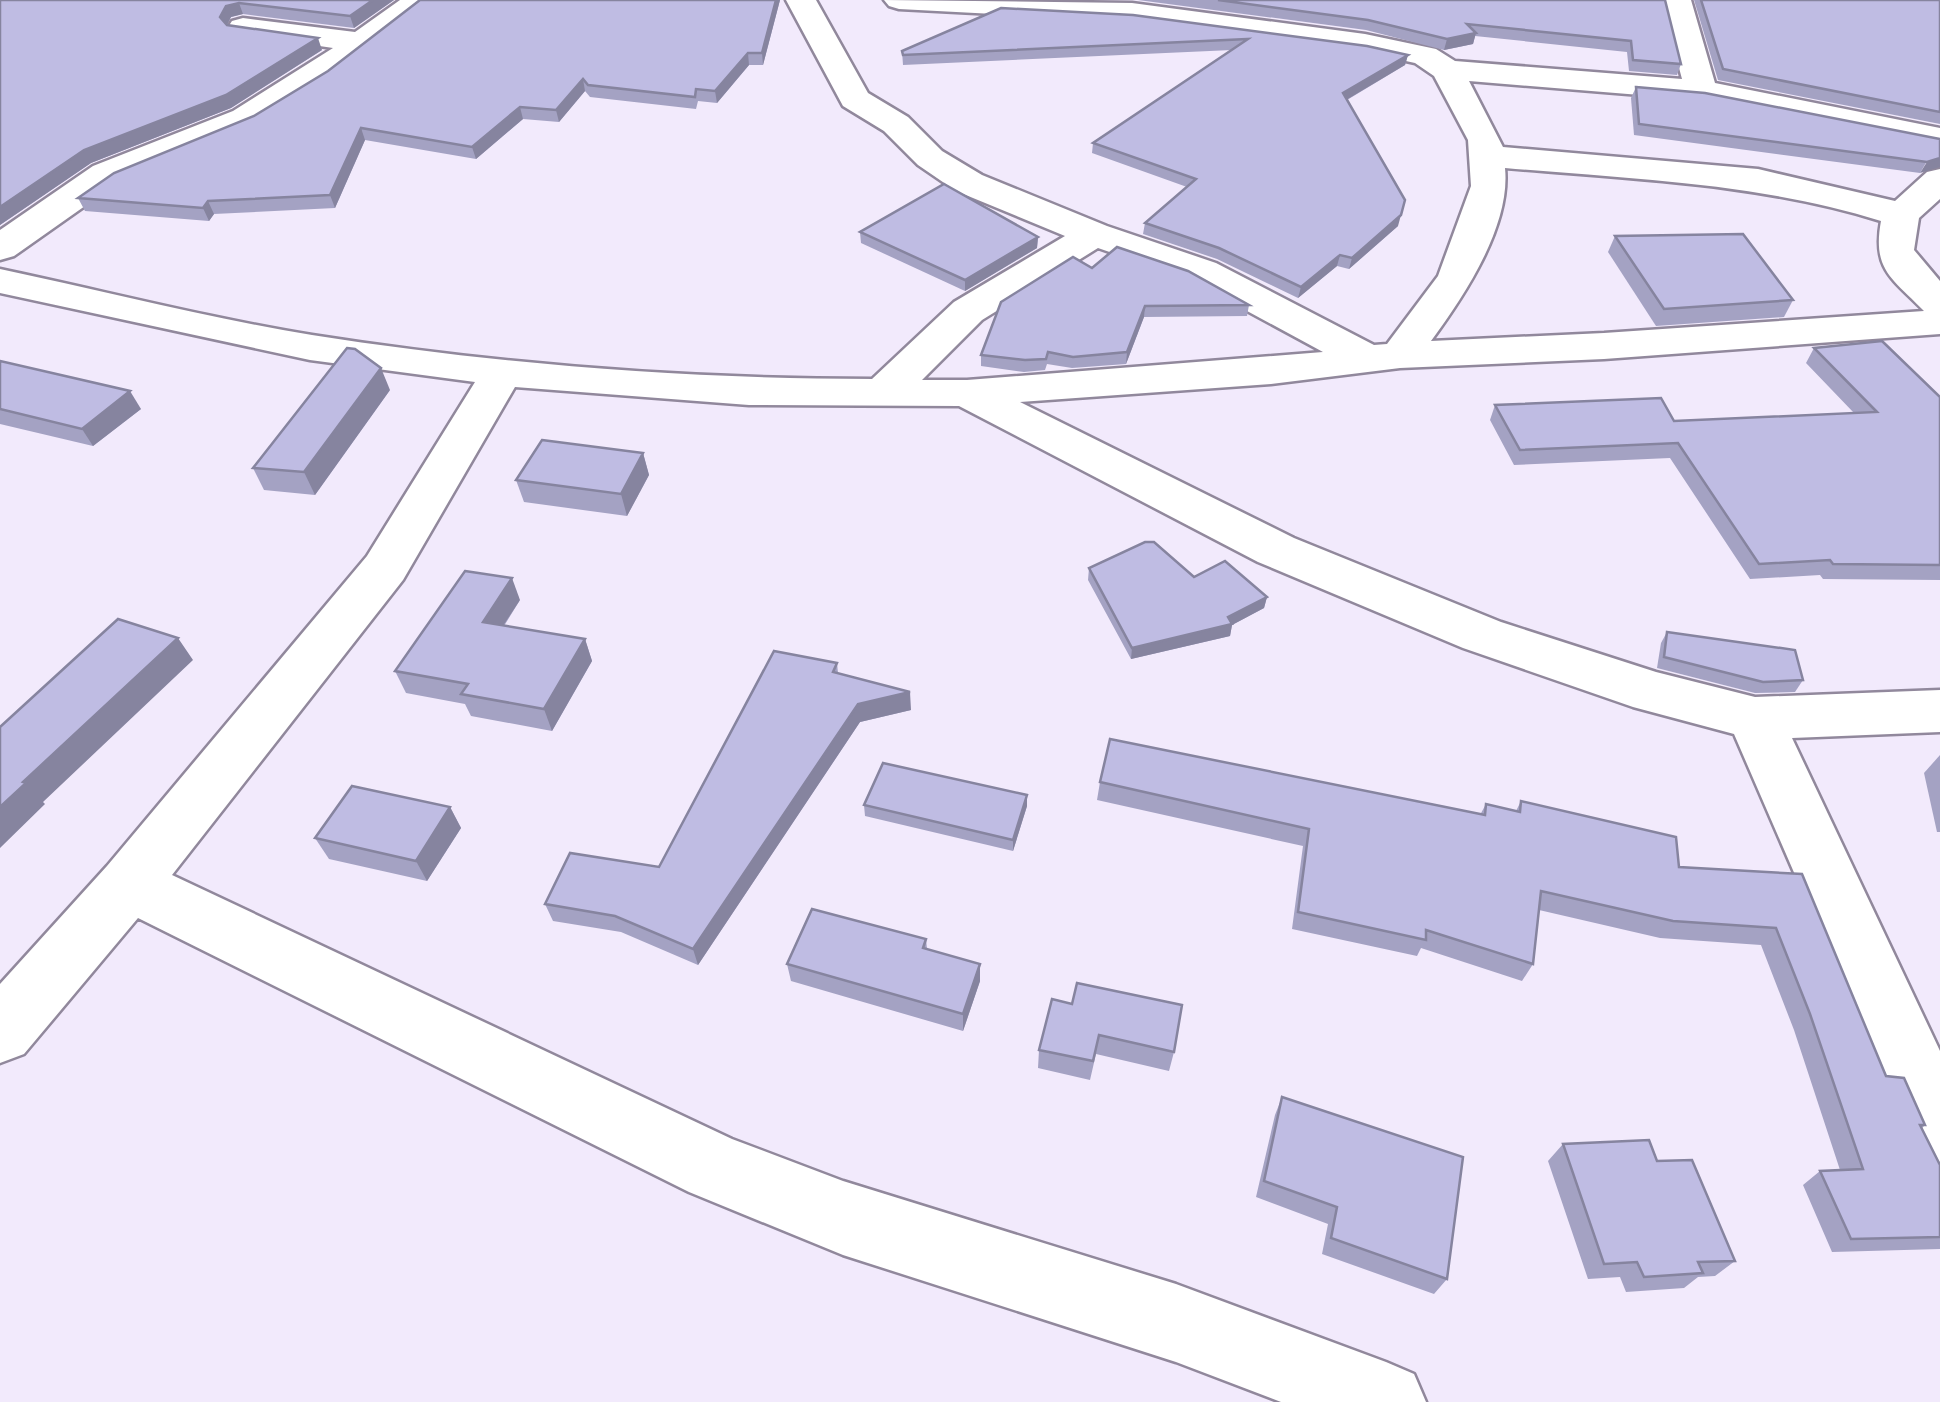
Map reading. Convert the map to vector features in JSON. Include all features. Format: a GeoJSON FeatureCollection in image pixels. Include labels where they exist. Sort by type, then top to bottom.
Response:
{"type":"FeatureCollection","features":[{"type":"Feature","properties":{"kind":"street"},"geometry":{"type":"LineString","coordinates":[[0,248],[106,174],[245,118],[419,0]]}},
{"type":"Feature","properties":{"kind":"street"},"geometry":{"type":"LineString","coordinates":[[802,0],[854,98],[896,124],[930,158],[969,182],[1094,234],[1202,271],[1384,357]]}},
{"type":"Feature","properties":{"kind":"street"},"geometry":{"type":"LineString","coordinates":[[899,0],[1132,12],[1364,43],[1425,56],[1448,70],[1701,90],[1940,138]]}},
{"type":"Feature","properties":{"kind":"street"},"geometry":{"type":"LineString","coordinates":[[1676,0],[1701,90]]}},
{"type":"Feature","properties":{"kind":"street"},"geometry":{"type":"LineString","coordinates":[[243,27],[361,42]]}},
{"type":"Feature","properties":{"kind":"street"},"geometry":{"type":"LineString","coordinates":[[1384,357],[1457,278],[1489,186],[1485,140],[1448,70]]}},
{"type":"Feature","properties":{"kind":"street"},"geometry":{"type":"LineString","coordinates":[[1488,156],[1758,180],[1901,214]]}},
{"type":"Feature","properties":{"kind":"street"},"geometry":{"type":"LineString","coordinates":[[1940,180],[1901,214],[1895,250],[1903,266],[1940,304]]}},
{"type":"Feature","properties":{"kind":"street"},"geometry":{"type":"LineString","coordinates":[[884,392],[968,310],[1094,234]]}},
{"type":"Feature","properties":{"kind":"street"},"geometry":{"type":"LineString","coordinates":[[0,281],[310,347],[502,373],[749,392],[967,393],[1271,371],[1384,357],[1940,322]]}},
{"type":"Feature","properties":{"kind":"street"},"geometry":{"type":"LineString","coordinates":[[0,1032],[129,884],[385,568],[502,373]]}},
{"type":"Feature","properties":{"kind":"street"},"geometry":{"type":"LineString","coordinates":[[967,393],[1276,550],[1390,599],[1652,692],[1755,718],[1940,711]]}},
{"type":"Feature","properties":{"kind":"street"},"geometry":{"type":"LineString","coordinates":[[1755,718],[1940,1128]]}},
{"type":"Feature","properties":{"kind":"street"},"geometry":{"type":"LineString","coordinates":[[129,884],[714,1167],[843,1218],[1176,1323],[1386,1402]]}},
{"type":"Feature","properties":{"kind":"building"},"geometry":{"type":"Polygon","coordinates":[[[0,0],[373,0],[350,16],[239,3],[226,6],[220,17],[227,25],[318,38],[226,95],[84,150],[0,207],[0,0]]]}},
{"type":"Feature","properties":{"kind":"building"},"geometry":{"type":"Polygon","coordinates":[[[420,0],[776,0],[762,53],[748,53],[715,91],[696,89],[695,97],[588,85],[583,79],[556,110],[520,107],[472,147],[361,128],[330,195],[208,201],[203,208],[78,198],[114,173],[254,116],[328,71],[420,0]]]}},
{"type":"Feature","properties":{"kind":"building"},"geometry":{"type":"Polygon","coordinates":[[[1218,0],[1665,0],[1681,64],[1633,60],[1631,41],[1467,24],[1476,33],[1447,39],[1368,20],[1218,0]]]}},
{"type":"Feature","properties":{"kind":"building"},"geometry":{"type":"Polygon","coordinates":[[[1701,0],[1940,0],[1940,112],[1723,69],[1701,0]]]}},
{"type":"Feature","properties":{"kind":"building"},"geometry":{"type":"Polygon","coordinates":[[[1001,8],[1133,15],[1367,46],[1408,55],[1343,93],[1405,200],[1401,215],[1352,258],[1340,255],[1301,287],[1219,248],[1145,223],[1196,179],[1093,143],[1248,39],[903,55],[902,51],[1001,8]]]}},
{"type":"Feature","properties":{"kind":"building"},"geometry":{"type":"Polygon","coordinates":[[[1636,87],[1705,93],[1940,139],[1940,158],[1927,162],[1639,124],[1636,87]]]}},
{"type":"Feature","properties":{"kind":"building"},"geometry":{"type":"Polygon","coordinates":[[[944,184],[1038,237],[965,280],[860,232],[944,184]]]}},
{"type":"Feature","properties":{"kind":"building"},"geometry":{"type":"Polygon","coordinates":[[[1743,234],[1793,300],[1664,309],[1615,236],[1743,234]]]}},
{"type":"Feature","properties":{"kind":"building"},"geometry":{"type":"Polygon","coordinates":[[[1117,247],[1188,271],[1249,305],[1145,306],[1127,352],[1073,357],[1048,352],[1046,359],[1025,360],[981,355],[1001,302],[1073,257],[1092,268],[1117,247]]]}},
{"type":"Feature","properties":{"kind":"building"},"geometry":{"type":"Polygon","coordinates":[[[1882,341],[1940,397],[1940,565],[1833,564],[1830,560],[1759,564],[1678,443],[1520,450],[1495,405],[1661,398],[1674,421],[1877,412],[1814,348],[1882,341]]]}},
{"type":"Feature","properties":{"kind":"building"},"geometry":{"type":"Polygon","coordinates":[[[347,348],[355,349],[381,368],[304,472],[253,468],[347,348]]]}},
{"type":"Feature","properties":{"kind":"building"},"geometry":{"type":"Polygon","coordinates":[[[0,361],[130,391],[82,429],[0,409],[0,361]]]}},
{"type":"Feature","properties":{"kind":"building"},"geometry":{"type":"Polygon","coordinates":[[[542,440],[643,453],[621,494],[516,480],[542,440]]]}},
{"type":"Feature","properties":{"kind":"building"},"geometry":{"type":"Polygon","coordinates":[[[1145,542],[1154,542],[1194,577],[1225,561],[1267,597],[1228,617],[1232,624],[1132,648],[1089,568],[1145,542]]]}},
{"type":"Feature","properties":{"kind":"building"},"geometry":{"type":"Polygon","coordinates":[[[465,571],[512,578],[483,622],[585,639],[544,709],[461,694],[468,684],[395,671],[465,571]]]}},
{"type":"Feature","properties":{"kind":"building"},"geometry":{"type":"Polygon","coordinates":[[[118,619],[178,638],[0,807],[0,727],[118,619]]]}},
{"type":"Feature","properties":{"kind":"building"},"geometry":{"type":"Polygon","coordinates":[[[1667,632],[1795,650],[1803,680],[1763,682],[1664,657],[1667,632]]]}},
{"type":"Feature","properties":{"kind":"building"},"geometry":{"type":"Polygon","coordinates":[[[774,651],[837,663],[833,672],[910,692],[858,704],[693,949],[615,916],[545,904],[570,853],[659,867],[774,651]]]}},
{"type":"Feature","properties":{"kind":"building"},"geometry":{"type":"Polygon","coordinates":[[[1110,739],[1485,815],[1486,804],[1520,812],[1521,801],[1676,837],[1679,867],[1802,874],[1886,1076],[1904,1078],[1925,1125],[1920,1125],[1940,1165],[1940,1237],[1851,1239],[1820,1171],[1863,1169],[1776,928],[1673,921],[1541,891],[1533,964],[1426,930],[1426,940],[1298,912],[1309,829],[1100,782],[1110,739]]]}},
{"type":"Feature","properties":{"kind":"building"},"geometry":{"type":"Polygon","coordinates":[[[883,763],[1027,795],[1013,840],[864,805],[883,763]]]}},
{"type":"Feature","properties":{"kind":"building"},"geometry":{"type":"Polygon","coordinates":[[[352,786],[450,807],[416,861],[315,838],[352,786]]]}},
{"type":"Feature","properties":{"kind":"building"},"geometry":{"type":"Polygon","coordinates":[[[812,909],[926,939],[923,948],[980,964],[963,1014],[787,964],[812,909]]]}},
{"type":"Feature","properties":{"kind":"building"},"geometry":{"type":"Polygon","coordinates":[[[1077,983],[1182,1005],[1174,1052],[1099,1035],[1093,1061],[1039,1050],[1052,999],[1072,1004],[1077,983]]]}},
{"type":"Feature","properties":{"kind":"building"},"geometry":{"type":"Polygon","coordinates":[[[1282,1097],[1463,1157],[1447,1279],[1331,1238],[1337,1207],[1264,1181],[1282,1097]]]}},
{"type":"Feature","properties":{"kind":"building"},"geometry":{"type":"Polygon","coordinates":[[[1649,1140],[1657,1161],[1692,1160],[1735,1261],[1698,1262],[1703,1273],[1644,1277],[1637,1262],[1604,1264],[1563,1144],[1649,1140]]]}}]}
